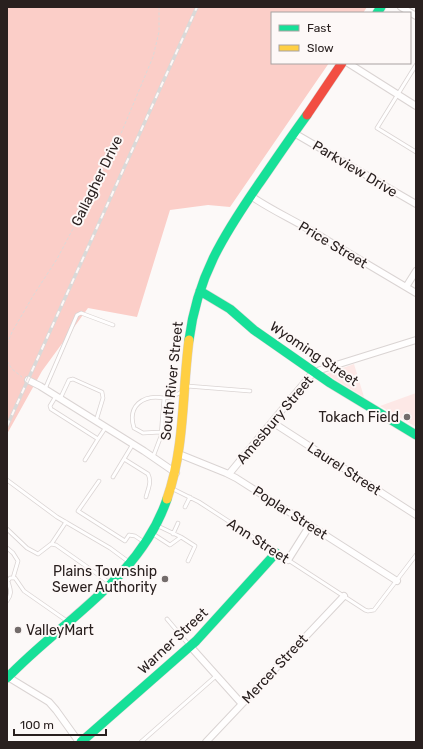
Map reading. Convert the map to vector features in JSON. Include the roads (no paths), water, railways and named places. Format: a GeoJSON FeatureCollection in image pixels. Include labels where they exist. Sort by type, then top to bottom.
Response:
{"type":"FeatureCollection","features":[{"type":"Feature","properties":{"kind":"main road","name":"South River Street"},"geometry":{"type":"LineString","coordinates":[[8,674],[111,584],[131,563],[156,525],[172,488],[176,473],[193,319],[200,291],[212,259],[251,196],[341,64]]}},
{"type":"Feature","properties":{"kind":"main road","name":"Wyoming Street"},"geometry":{"type":"LineString","coordinates":[[200,291],[230,309],[254,330],[316,372],[416,435]]}},
{"type":"Feature","properties":{"kind":"main road","name":"Warner Street"},"geometry":{"type":"LineString","coordinates":[[80,742],[190,646],[276,552]]}},
{"type":"Feature","properties":{"kind":"street"},"geometry":{"type":"LineString","coordinates":[[350,64],[416,106]]}},
{"type":"Feature","properties":{"kind":"street","name":"Parkview Drive"},"geometry":{"type":"LineString","coordinates":[[294,133],[416,204]]}},
{"type":"Feature","properties":{"kind":"street","name":"Price Street"},"geometry":{"type":"LineString","coordinates":[[251,196],[266,206],[315,232],[357,259],[416,293]]}},
{"type":"Feature","properties":{"kind":"street"},"geometry":{"type":"LineString","coordinates":[[406,287],[416,271]]}},
{"type":"Feature","properties":{"kind":"street","name":"Amesbury Street"},"geometry":{"type":"LineString","coordinates":[[229,474],[305,381],[316,372],[416,340]]}},
{"type":"Feature","properties":{"kind":"street"},"geometry":{"type":"LineString","coordinates":[[28,380],[106,427],[176,473]]}},
{"type":"Feature","properties":{"kind":"street","name":"Laurel Street"},"geometry":{"type":"LineString","coordinates":[[272,422],[416,515]]}},
{"type":"Feature","properties":{"kind":"street","name":"Poplar Street"},"geometry":{"type":"LineString","coordinates":[[179,454],[229,474],[397,581]]}},
{"type":"Feature","properties":{"kind":"street"},"geometry":{"type":"LineString","coordinates":[[288,560],[310,525]]}},
{"type":"Feature","properties":{"kind":"street","name":"Mercer Street"},"geometry":{"type":"LineString","coordinates":[[206,742],[344,596]]}},
{"type":"Feature","properties":{"kind":"street"},"geometry":{"type":"LineString","coordinates":[[190,646],[242,704]]}},
{"type":"Feature","properties":{"kind":"street"},"geometry":{"type":"LineString","coordinates":[[8,674],[49,702],[80,742]]}},
{"type":"Feature","properties":{"kind":"lane"},"geometry":{"type":"LineString","coordinates":[[416,65],[377,128],[416,152]]}},
{"type":"Feature","properties":{"kind":"lane"},"geometry":{"type":"LineString","coordinates":[[45,389],[78,314],[81,313],[113,324]]}},
{"type":"Feature","properties":{"kind":"lane"},"geometry":{"type":"LineString","coordinates":[[96,421],[103,398],[102,392],[72,379],[69,380],[50,406],[51,409],[98,439]]}},
{"type":"Feature","properties":{"kind":"lane"},"geometry":{"type":"LineString","coordinates":[[161,432],[143,432],[134,428],[132,423],[134,412],[138,403],[149,397],[171,397],[185,388],[250,391]]}},
{"type":"Feature","properties":{"kind":"lane"},"geometry":{"type":"LineString","coordinates":[[152,457],[158,446],[161,432],[164,398]]}},
{"type":"Feature","properties":{"kind":"lane"},"geometry":{"type":"LineString","coordinates":[[85,460],[106,427]]}},
{"type":"Feature","properties":{"kind":"lane"},"geometry":{"type":"LineString","coordinates":[[113,477],[133,444]]}},
{"type":"Feature","properties":{"kind":"lane"},"geometry":{"type":"LineString","coordinates":[[124,459],[148,474],[150,477],[146,497]]}},
{"type":"Feature","properties":{"kind":"lane"},"geometry":{"type":"LineString","coordinates":[[7,480],[57,517],[110,548],[131,563]]}},
{"type":"Feature","properties":{"kind":"lane"},"geometry":{"type":"LineString","coordinates":[[99,481],[78,511],[125,541],[129,535],[135,536],[145,543]]}},
{"type":"Feature","properties":{"kind":"lane","name":"Ann Street"},"geometry":{"type":"LineString","coordinates":[[172,488],[190,497],[364,610],[371,611],[384,598],[397,581]]}},
{"type":"Feature","properties":{"kind":"lane"},"geometry":{"type":"LineString","coordinates":[[185,507],[190,497]]}},
{"type":"Feature","properties":{"kind":"lane"},"geometry":{"type":"LineString","coordinates":[[7,529],[27,548],[38,554],[52,543],[66,522]]}},
{"type":"Feature","properties":{"kind":"lane"},"geometry":{"type":"LineString","coordinates":[[173,534],[178,523]]}},
{"type":"Feature","properties":{"kind":"lane"},"geometry":{"type":"LineString","coordinates":[[156,525],[181,537],[194,546],[188,561]]}},
{"type":"Feature","properties":{"kind":"lane"},"geometry":{"type":"LineString","coordinates":[[151,534],[170,544],[181,537]]}},
{"type":"Feature","properties":{"kind":"lane"},"geometry":{"type":"LineString","coordinates":[[52,543],[111,584]]}},
{"type":"Feature","properties":{"kind":"lane"},"geometry":{"type":"LineString","coordinates":[[7,548],[13,553],[18,561],[13,578],[10,578],[8,581],[12,592],[7,601]]}},
{"type":"Feature","properties":{"kind":"lane"},"geometry":{"type":"LineString","coordinates":[[397,581],[416,555]]}},
{"type":"Feature","properties":{"kind":"lane"},"geometry":{"type":"LineString","coordinates":[[13,578],[15,578],[24,590],[68,622]]}},
{"type":"Feature","properties":{"kind":"lane"},"geometry":{"type":"LineString","coordinates":[[167,619],[190,646]]}},
{"type":"Feature","properties":{"kind":"lane"},"geometry":{"type":"LineString","coordinates":[[140,742],[217,675]]}},
{"type":"Feature","properties":{"kind":"railway"},"geometry":{"type":"LineString","coordinates":[[7,426],[197,7]]}},
{"type":"Feature","properties":{"kind":"place","name":"Tokach Field"},"geometry":{"type":"Point","coordinates":[407,417]}},
{"type":"Feature","properties":{"kind":"place","name":"Plains Township Sewer Authority"},"geometry":{"type":"Point","coordinates":[165,579]}},
{"type":"Feature","properties":{"kind":"place","name":"ValleyMart"},"geometry":{"type":"Point","coordinates":[18,630]}}]}
